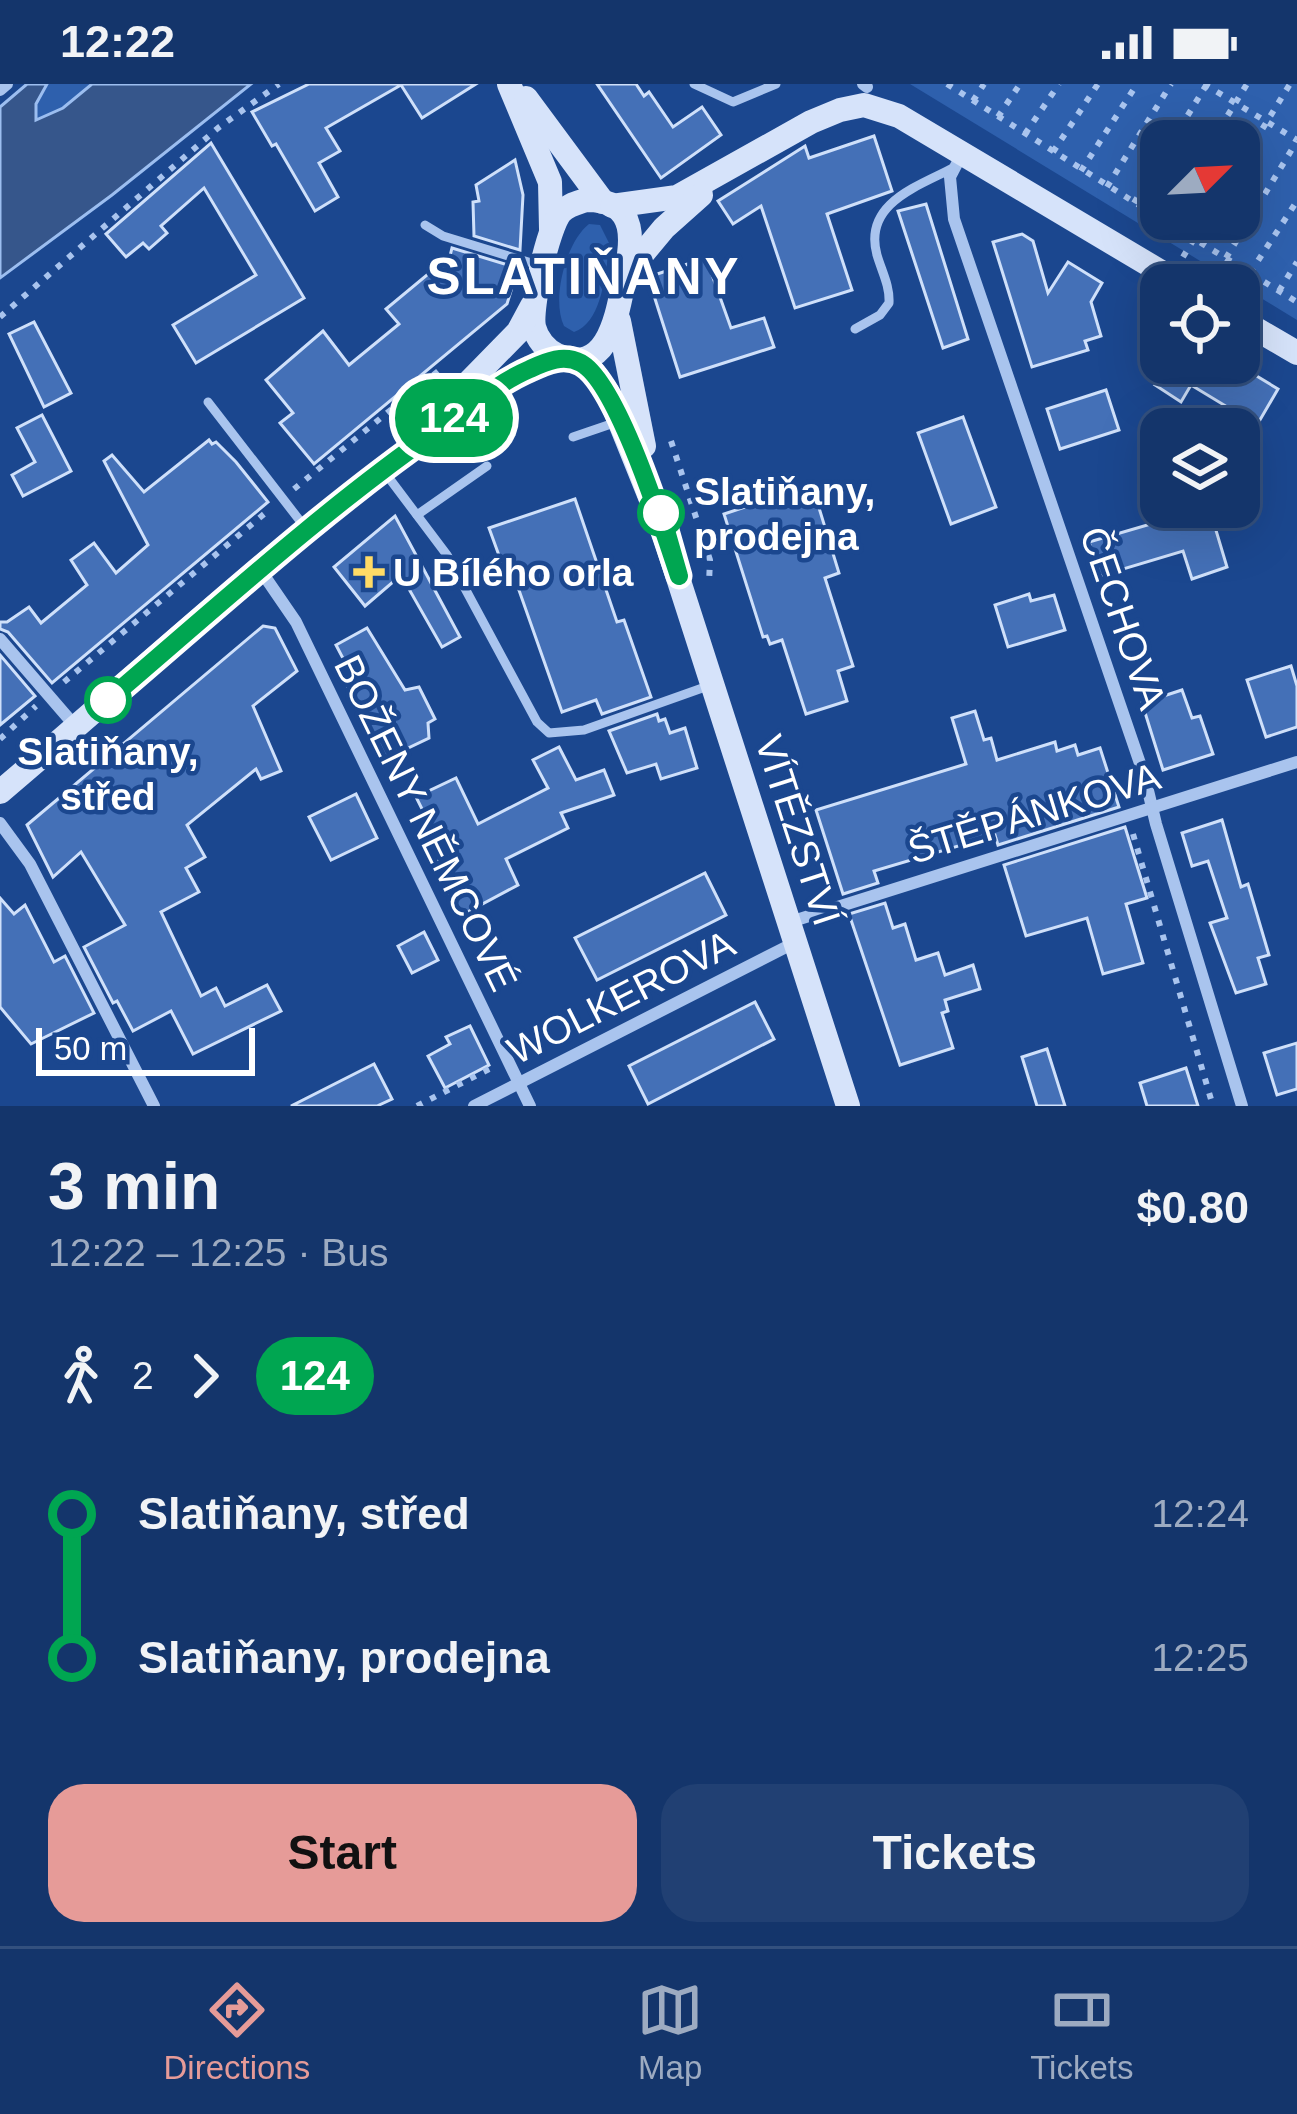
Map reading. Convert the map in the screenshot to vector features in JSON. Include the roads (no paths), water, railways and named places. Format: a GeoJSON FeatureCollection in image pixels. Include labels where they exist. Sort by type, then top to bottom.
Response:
{"type":"FeatureCollection","features":[{"type":"Feature","properties":{"kind":"main road","name":"VÍTĚZSTVÍ"},"geometry":{"type":"LineString","coordinates":[[512,84],[608,204],[625,218],[632,239],[622,292],[627,412],[848,1106]]}},
{"type":"Feature","properties":{"kind":"main road"},"geometry":{"type":"LineString","coordinates":[[390,464],[518,332],[541,277],[551,229],[550,182],[512,84]]}},
{"type":"Feature","properties":{"kind":"main road"},"geometry":{"type":"LineString","coordinates":[[551,229],[572,205],[586,200],[608,204],[667,200],[752,158],[866,90],[957,161],[1145,264]]}},
{"type":"Feature","properties":{"kind":"main road"},"geometry":{"type":"LineString","coordinates":[[0,792],[390,464],[514,377],[548,361],[590,356],[606,344],[636,259],[664,228],[752,158]]}},
{"type":"Feature","properties":{"kind":"main road","name":"VÍTĚZSTVÍ"},"geometry":{"type":"LineString","coordinates":[[541,277],[535,332],[551,352],[591,369],[627,412]]}},
{"type":"Feature","properties":{"kind":"main road"},"geometry":{"type":"LineString","coordinates":[[1260,331],[1297,353]]}},
{"type":"Feature","properties":{"kind":"street","name":"ČECHOVA"},"geometry":{"type":"LineString","coordinates":[[957,161],[950,193],[954,219],[1153,807],[1242,1106]]}},
{"type":"Feature","properties":{"kind":"street","name":"BOŽENY NĚMCOVÉ"},"geometry":{"type":"LineString","coordinates":[[261,571],[296,622],[530,1106]]}},
{"type":"Feature","properties":{"kind":"street"},"geometry":{"type":"LineString","coordinates":[[0,639],[76,728]]}},
{"type":"Feature","properties":{"kind":"street","name":"ŠTĚPÁNKOVA"},"geometry":{"type":"LineString","coordinates":[[793,932],[1297,762]]}},
{"type":"Feature","properties":{"kind":"street"},"geometry":{"type":"LineString","coordinates":[[0,824],[30,864],[154,1106]]}},
{"type":"Feature","properties":{"kind":"street","name":"WOLKEROVA"},"geometry":{"type":"LineString","coordinates":[[474,1106],[793,932]]}},
{"type":"Feature","properties":{"kind":"lane"},"geometry":{"type":"LineString","coordinates":[[694,84],[733,103],[776,84]]}},
{"type":"Feature","properties":{"kind":"lane"},"geometry":{"type":"LineString","coordinates":[[855,329],[880,315],[889,303],[874,240],[878,218],[897,198],[957,161]]}},
{"type":"Feature","properties":{"kind":"lane"},"geometry":{"type":"LineString","coordinates":[[425,225],[541,277]]}},
{"type":"Feature","properties":{"kind":"lane"},"geometry":{"type":"LineString","coordinates":[[208,402],[308,531]]}},
{"type":"Feature","properties":{"kind":"lane"},"geometry":{"type":"LineString","coordinates":[[573,437],[627,412]]}},
{"type":"Feature","properties":{"kind":"lane"},"geometry":{"type":"LineString","coordinates":[[390,464],[416,515],[447,555],[537,722],[549,733],[584,730],[714,684]]}},
{"type":"Feature","properties":{"kind":"lane"},"geometry":{"type":"LineString","coordinates":[[416,515],[487,466]]}},
{"type":"Feature","properties":{"kind":"place","name":"Slatiňany, prodejna"},"geometry":{"type":"Point","coordinates":[661,513]}},
{"type":"Feature","properties":{"kind":"place","name":"U Bílého orla"},"geometry":{"type":"Point","coordinates":[369,572]}},
{"type":"Feature","properties":{"kind":"place","name":"Slatiňany, střed"},"geometry":{"type":"Point","coordinates":[108,700]}},
{"type":"Feature","properties":{"kind":"district","name":"SLATIŇANY"},"geometry":{"type":"Point","coordinates":[584,276]}}]}
